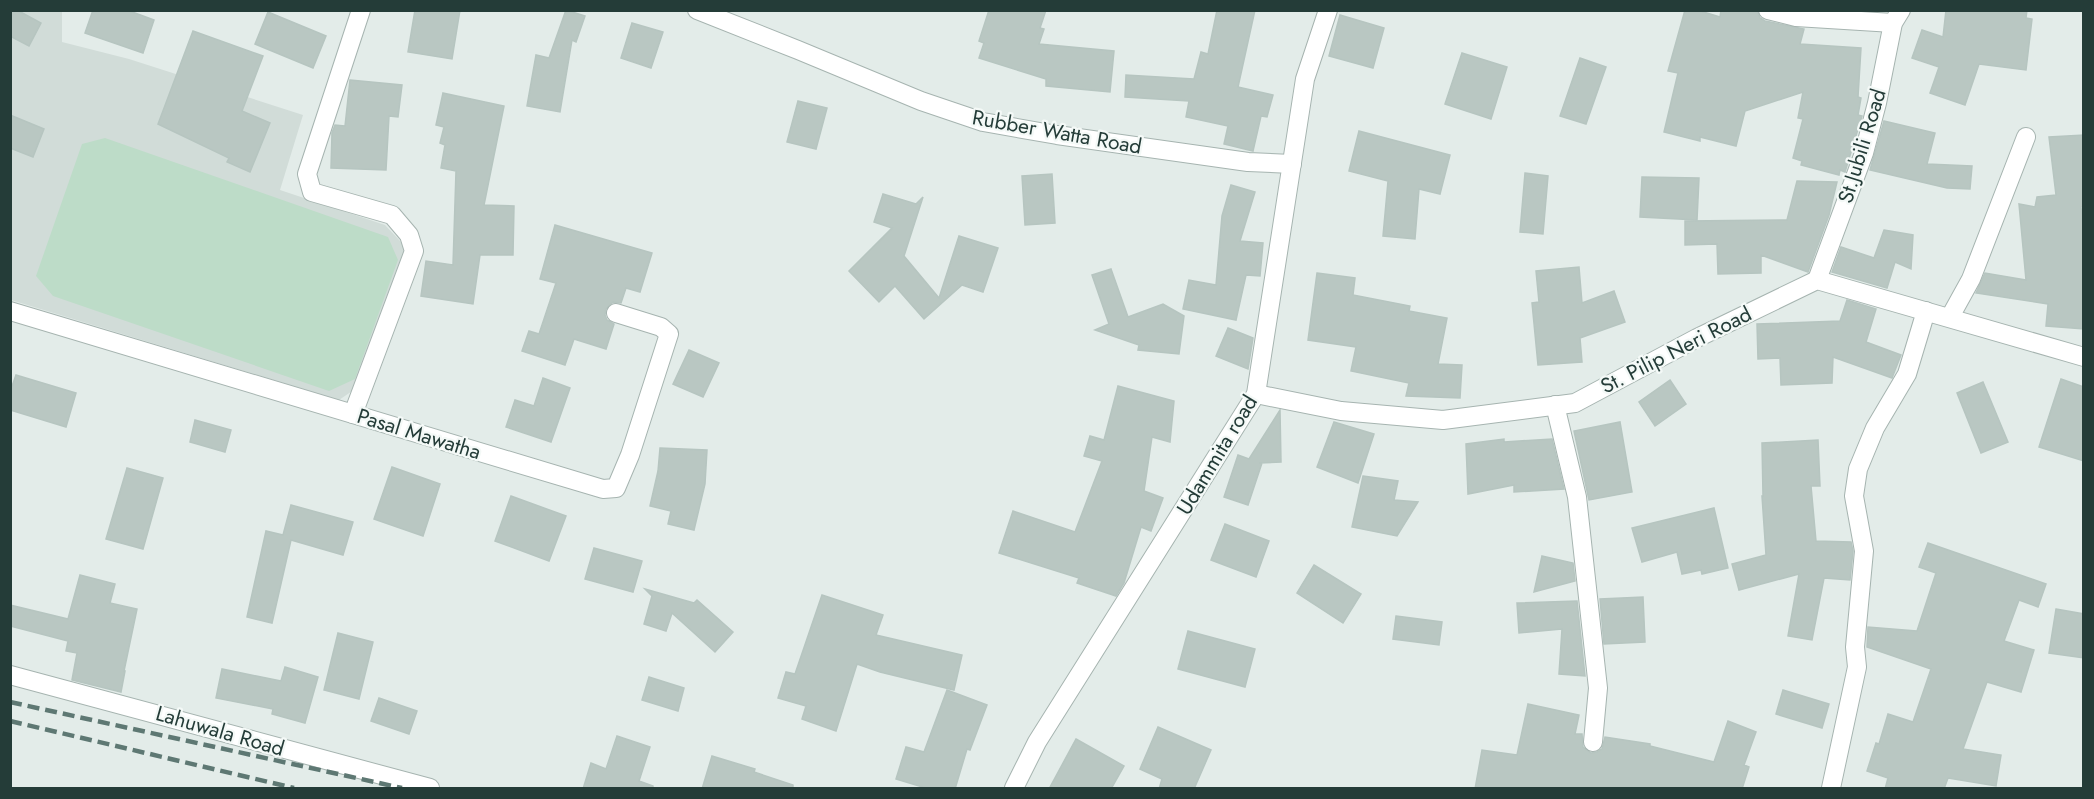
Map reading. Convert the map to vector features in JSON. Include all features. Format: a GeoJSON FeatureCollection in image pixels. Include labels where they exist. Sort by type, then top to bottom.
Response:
{"type":"FeatureCollection","features":[{"type":"Feature","properties":{"kind":"street"},"geometry":{"type":"LineString","coordinates":[[353,414],[414,251],[409,235],[392,215],[312,192],[308,174],[361,10]]}},
{"type":"Feature","properties":{"kind":"street","name":"Rubber Watta Road"},"geometry":{"type":"LineString","coordinates":[[697,10],[921,101],[983,122],[1057,135],[1248,162],[1292,164]]}},
{"type":"Feature","properties":{"kind":"street","name":"Udammita road"},"geometry":{"type":"LineString","coordinates":[[1014,789],[1037,742],[1256,394],[1305,79],[1328,10]]}},
{"type":"Feature","properties":{"kind":"street"},"geometry":{"type":"LineString","coordinates":[[1768,10],[1796,17],[1897,17]]}},
{"type":"Feature","properties":{"kind":"street","name":"St.Jubili Road"},"geometry":{"type":"LineString","coordinates":[[1817,280],[1864,153],[1897,17]]}},
{"type":"Feature","properties":{"kind":"street"},"geometry":{"type":"LineString","coordinates":[[1950,317],[1971,279],[2026,137]]}},
{"type":"Feature","properties":{"kind":"street"},"geometry":{"type":"LineString","coordinates":[[1817,280],[2084,357]]}},
{"type":"Feature","properties":{"kind":"street","name":"St. Pilip Neri Road"},"geometry":{"type":"LineString","coordinates":[[1256,394],[1341,411],[1443,420],[1575,403],[1697,338],[1817,280]]}},
{"type":"Feature","properties":{"kind":"street","name":"Pasal Mawatha"},"geometry":{"type":"LineString","coordinates":[[10,311],[603,489],[616,488],[630,455],[669,333],[660,327],[616,313]]}},
{"type":"Feature","properties":{"kind":"street"},"geometry":{"type":"LineString","coordinates":[[1831,789],[1857,668],[1855,647],[1864,551],[1854,496],[1858,469],[1875,428],[1907,374],[1926,311]]}},
{"type":"Feature","properties":{"kind":"street"},"geometry":{"type":"LineString","coordinates":[[1556,405],[1577,497],[1598,688],[1593,742]]}},
{"type":"Feature","properties":{"kind":"street","name":"Lahuwala Road"},"geometry":{"type":"LineString","coordinates":[[10,675],[430,789]]}},
{"type":"Feature","properties":{"kind":"shaded area"},"geometry":{"type":"Polygon","coordinates":[[[10,11],[62,11],[62,42],[129,59],[303,115],[280,190],[385,225],[402,243],[406,253],[358,387],[339,400],[11,300],[10,11]]]}},
{"type":"Feature","properties":{"kind":"green space"},"geometry":{"type":"Polygon","coordinates":[[[105,138],[388,237],[398,260],[355,379],[329,391],[53,296],[36,276],[82,144],[105,138]]]}},
{"type":"Feature","properties":{"kind":"building"},"geometry":{"type":"Polygon","coordinates":[[[10,10],[17,10],[41,23],[29,46],[10,36],[10,10]]]}},
{"type":"Feature","properties":{"kind":"building"},"geometry":{"type":"Polygon","coordinates":[[[93,10],[127,10],[154,20],[143,53],[85,33],[93,10]]]}},
{"type":"Feature","properties":{"kind":"building"},"geometry":{"type":"Polygon","coordinates":[[[415,10],[460,10],[452,59],[408,52],[415,10]]]}},
{"type":"Feature","properties":{"kind":"building"},"geometry":{"type":"Polygon","coordinates":[[[566,10],[585,16],[576,42],[572,40],[560,112],[527,106],[536,55],[549,58],[566,10]]]}},
{"type":"Feature","properties":{"kind":"building"},"geometry":{"type":"Polygon","coordinates":[[[989,10],[1046,10],[1040,28],[1044,29],[1039,44],[1114,51],[1110,92],[1046,86],[1046,79],[979,58],[984,43],[979,41],[989,10]]]}},
{"type":"Feature","properties":{"kind":"building"},"geometry":{"type":"Polygon","coordinates":[[[1217,10],[1255,10],[1238,87],[1273,95],[1267,117],[1261,116],[1253,151],[1224,144],[1228,126],[1186,117],[1189,101],[1125,97],[1126,75],[1194,79],[1201,52],[1208,54],[1217,10]]]}},
{"type":"Feature","properties":{"kind":"building"},"geometry":{"type":"Polygon","coordinates":[[[1685,10],[1697,10],[1720,17],[1721,10],[1757,10],[1760,18],[1765,21],[1804,29],[1800,44],[1861,48],[1858,97],[1861,98],[1858,115],[1862,116],[1845,172],[1840,170],[1839,175],[1801,165],[1802,161],[1793,158],[1803,119],[1798,118],[1803,92],[1745,111],[1736,146],[1700,137],[1700,141],[1664,132],[1678,73],[1668,71],[1685,10]]]}},
{"type":"Feature","properties":{"kind":"building"},"geometry":{"type":"Polygon","coordinates":[[[1946,10],[2027,10],[2026,18],[2032,19],[2026,70],[1979,64],[1965,105],[1930,93],[1939,67],[1912,58],[1922,30],[1943,37],[1946,10]]]}},
{"type":"Feature","properties":{"kind":"building"},"geometry":{"type":"Polygon","coordinates":[[[268,12],[326,36],[313,68],[255,44],[268,12]]]}},
{"type":"Feature","properties":{"kind":"building"},"geometry":{"type":"Polygon","coordinates":[[[1340,15],[1384,28],[1373,68],[1329,56],[1340,15]]]}},
{"type":"Feature","properties":{"kind":"building"},"geometry":{"type":"Polygon","coordinates":[[[632,23],[663,32],[651,68],[621,58],[632,23]]]}},
{"type":"Feature","properties":{"kind":"building"},"geometry":{"type":"Polygon","coordinates":[[[193,31],[263,56],[242,111],[270,123],[250,172],[227,162],[229,158],[158,124],[193,31]]]}},
{"type":"Feature","properties":{"kind":"building"},"geometry":{"type":"Polygon","coordinates":[[[1462,53],[1507,67],[1491,119],[1445,104],[1462,53]]]}},
{"type":"Feature","properties":{"kind":"building"},"geometry":{"type":"Polygon","coordinates":[[[1580,58],[1606,67],[1586,124],[1560,116],[1580,58]]]}},
{"type":"Feature","properties":{"kind":"building"},"geometry":{"type":"Polygon","coordinates":[[[350,80],[402,85],[398,117],[389,116],[386,170],[331,168],[332,133],[335,125],[345,126],[350,80]]]}},
{"type":"Feature","properties":{"kind":"building"},"geometry":{"type":"Polygon","coordinates":[[[443,93],[504,106],[484,205],[514,206],[513,255],[480,255],[473,304],[421,296],[426,261],[453,265],[456,171],[441,168],[445,145],[440,143],[444,127],[436,125],[443,93]]]}},
{"type":"Feature","properties":{"kind":"building"},"geometry":{"type":"Polygon","coordinates":[[[798,101],[827,108],[816,149],[787,142],[798,101]]]}},
{"type":"Feature","properties":{"kind":"building"},"geometry":{"type":"Polygon","coordinates":[[[10,115],[44,129],[33,157],[10,148],[10,115]]]}},
{"type":"Feature","properties":{"kind":"building"},"geometry":{"type":"Polygon","coordinates":[[[1884,121],[1935,133],[1927,164],[1972,166],[1970,189],[1947,188],[1870,170],[1884,121]]]}},
{"type":"Feature","properties":{"kind":"building"},"geometry":{"type":"Polygon","coordinates":[[[1359,131],[1450,155],[1440,194],[1419,189],[1415,239],[1383,236],[1388,181],[1349,171],[1359,131]]]}},
{"type":"Feature","properties":{"kind":"building"},"geometry":{"type":"Polygon","coordinates":[[[2084,135],[2084,206],[2081,207],[2084,232],[2084,329],[2046,326],[2048,304],[1976,293],[1985,273],[2026,280],[2019,204],[2035,207],[2037,197],[2056,195],[2049,137],[2084,135]]]}},
{"type":"Feature","properties":{"kind":"building"},"geometry":{"type":"Polygon","coordinates":[[[1525,173],[1548,176],[1543,234],[1520,232],[1525,173]]]}},
{"type":"Feature","properties":{"kind":"building"},"geometry":{"type":"Polygon","coordinates":[[[1052,174],[1055,223],[1025,225],[1022,176],[1052,174]]]}},
{"type":"Feature","properties":{"kind":"building"},"geometry":{"type":"Polygon","coordinates":[[[1642,177],[1699,178],[1697,220],[1640,217],[1642,177]]]}},
{"type":"Feature","properties":{"kind":"building"},"geometry":{"type":"Polygon","coordinates":[[[1797,181],[1837,182],[1829,215],[1808,272],[1761,255],[1761,273],[1718,274],[1717,244],[1685,245],[1685,221],[1787,220],[1797,181]]]}},
{"type":"Feature","properties":{"kind":"building"},"geometry":{"type":"Polygon","coordinates":[[[1231,185],[1255,192],[1240,241],[1263,243],[1260,276],[1246,275],[1236,320],[1183,309],[1189,280],[1216,285],[1222,216],[1231,185]]]}},
{"type":"Feature","properties":{"kind":"building"},"geometry":{"type":"Polygon","coordinates":[[[883,194],[916,204],[923,197],[904,256],[939,298],[959,236],[998,248],[983,292],[962,285],[924,319],[895,286],[879,302],[849,271],[892,228],[874,222],[883,194]]]}},
{"type":"Feature","properties":{"kind":"building"},"geometry":{"type":"Polygon","coordinates":[[[555,225],[652,253],[640,292],[626,288],[621,303],[613,302],[606,309],[607,320],[614,324],[606,349],[574,339],[565,365],[522,351],[529,331],[539,334],[556,283],[540,279],[555,225]]]}},
{"type":"Feature","properties":{"kind":"building"},"geometry":{"type":"Polygon","coordinates":[[[1884,230],[1913,235],[1911,269],[1895,262],[1887,288],[1832,272],[1841,247],[1874,258],[1884,230]]]}},
{"type":"Feature","properties":{"kind":"building"},"geometry":{"type":"Polygon","coordinates":[[[1579,267],[1582,303],[1614,291],[1625,322],[1580,338],[1582,362],[1538,365],[1532,303],[1539,302],[1536,271],[1579,267]]]}},
{"type":"Feature","properties":{"kind":"building"},"geometry":{"type":"Polygon","coordinates":[[[1111,269],[1128,317],[1163,304],[1184,316],[1179,354],[1138,350],[1139,345],[1095,330],[1109,324],[1092,275],[1111,269]]]}},
{"type":"Feature","properties":{"kind":"building"},"geometry":{"type":"Polygon","coordinates":[[[1317,273],[1355,278],[1353,295],[1410,306],[1409,311],[1447,318],[1438,364],[1462,365],[1460,398],[1406,396],[1409,383],[1351,371],[1356,347],[1308,340],[1317,273]]]}},
{"type":"Feature","properties":{"kind":"building"},"geometry":{"type":"Polygon","coordinates":[[[1847,300],[1876,309],[1866,342],[1901,355],[1892,378],[1833,357],[1832,383],[1781,385],[1780,358],[1758,359],[1757,324],[1840,321],[1847,300]]]}},
{"type":"Feature","properties":{"kind":"building"},"geometry":{"type":"Polygon","coordinates":[[[1228,328],[1253,338],[1248,369],[1216,356],[1228,328]]]}},
{"type":"Feature","properties":{"kind":"building"},"geometry":{"type":"Polygon","coordinates":[[[689,350],[719,363],[703,397],[673,384],[689,350]]]}},
{"type":"Feature","properties":{"kind":"building"},"geometry":{"type":"Polygon","coordinates":[[[16,375],[76,393],[66,427],[10,410],[10,392],[16,375]]]}},
{"type":"Feature","properties":{"kind":"building"},"geometry":{"type":"Polygon","coordinates":[[[543,378],[570,388],[551,442],[506,427],[515,400],[534,406],[543,378]]]}},
{"type":"Feature","properties":{"kind":"building"},"geometry":{"type":"Polygon","coordinates":[[[2061,379],[2084,387],[2084,461],[2039,447],[2061,379]]]}},
{"type":"Feature","properties":{"kind":"building"},"geometry":{"type":"Polygon","coordinates":[[[1670,380],[1686,404],[1655,426],[1639,402],[1670,380]]]}},
{"type":"Feature","properties":{"kind":"building"},"geometry":{"type":"Polygon","coordinates":[[[1983,382],[2008,442],[1981,453],[1957,393],[1983,382]]]}},
{"type":"Feature","properties":{"kind":"building"},"geometry":{"type":"Polygon","coordinates":[[[1118,386],[1174,401],[1170,442],[1152,437],[1144,491],[1163,498],[1151,531],[1141,527],[1124,583],[1116,596],[1077,583],[1079,578],[999,553],[1013,511],[1075,532],[1102,461],[1084,456],[1090,436],[1104,440],[1118,386]]]}},
{"type":"Feature","properties":{"kind":"building"},"geometry":{"type":"Polygon","coordinates":[[[1280,410],[1281,462],[1259,463],[1262,463],[1248,505],[1224,497],[1238,455],[1249,459],[1280,410]]]}},
{"type":"Feature","properties":{"kind":"building"},"geometry":{"type":"Polygon","coordinates":[[[195,420],[231,430],[225,452],[190,442],[195,420]]]}},
{"type":"Feature","properties":{"kind":"building"},"geometry":{"type":"Polygon","coordinates":[[[1334,422],[1374,434],[1358,483],[1317,467],[1334,422]]]}},
{"type":"Feature","properties":{"kind":"building"},"geometry":{"type":"Polygon","coordinates":[[[1620,422],[1632,492],[1589,500],[1574,431],[1620,422]]]}},
{"type":"Feature","properties":{"kind":"building"},"geometry":{"type":"Polygon","coordinates":[[[1504,439],[1504,442],[1552,439],[1564,489],[1514,492],[1514,485],[1468,494],[1466,444],[1504,439]]]}},
{"type":"Feature","properties":{"kind":"building"},"geometry":{"type":"Polygon","coordinates":[[[1818,440],[1820,486],[1811,486],[1816,541],[1851,542],[1853,551],[1850,580],[1824,578],[1812,640],[1788,636],[1799,574],[1739,590],[1732,564],[1766,555],[1762,496],[1762,443],[1818,440]]]}},
{"type":"Feature","properties":{"kind":"building"},"geometry":{"type":"Polygon","coordinates":[[[660,448],[707,450],[705,484],[694,530],[668,524],[671,511],[650,506],[658,471],[660,448]]]}},
{"type":"Feature","properties":{"kind":"building"},"geometry":{"type":"Polygon","coordinates":[[[392,467],[440,484],[423,536],[374,519],[392,467]]]}},
{"type":"Feature","properties":{"kind":"building"},"geometry":{"type":"Polygon","coordinates":[[[127,468],[163,478],[143,549],[106,539],[127,468]]]}},
{"type":"Feature","properties":{"kind":"building"},"geometry":{"type":"Polygon","coordinates":[[[1363,476],[1398,481],[1394,500],[1418,502],[1397,536],[1352,527],[1363,476]]]}},
{"type":"Feature","properties":{"kind":"building"},"geometry":{"type":"Polygon","coordinates":[[[511,496],[566,516],[549,561],[495,541],[511,496]]]}},
{"type":"Feature","properties":{"kind":"building"},"geometry":{"type":"Polygon","coordinates":[[[291,505],[353,522],[343,555],[291,540],[272,623],[247,617],[266,531],[283,535],[291,505]]]}},
{"type":"Feature","properties":{"kind":"building"},"geometry":{"type":"Polygon","coordinates":[[[1714,508],[1728,568],[1702,574],[1701,570],[1682,574],[1677,552],[1642,562],[1632,528],[1714,508]]]}},
{"type":"Feature","properties":{"kind":"building"},"geometry":{"type":"Polygon","coordinates":[[[1225,524],[1269,541],[1256,577],[1211,560],[1225,524]]]}},
{"type":"Feature","properties":{"kind":"building"},"geometry":{"type":"Polygon","coordinates":[[[1928,543],[2046,584],[2038,607],[2019,600],[2004,641],[2034,650],[2021,692],[1987,682],[1963,749],[2001,755],[1996,786],[1948,778],[1944,789],[1885,789],[1888,778],[1867,771],[1876,743],[1879,744],[1888,714],[1913,722],[1931,669],[1867,647],[1868,627],[1917,631],[1936,573],[1919,567],[1928,543]]]}},
{"type":"Feature","properties":{"kind":"building"},"geometry":{"type":"Polygon","coordinates":[[[594,548],[642,561],[633,592],[585,579],[594,548]]]}},
{"type":"Feature","properties":{"kind":"building"},"geometry":{"type":"Polygon","coordinates":[[[1542,556],[1573,563],[1575,581],[1534,592],[1542,556]]]}},
{"type":"Feature","properties":{"kind":"building"},"geometry":{"type":"Polygon","coordinates":[[[1314,565],[1361,594],[1343,623],[1297,593],[1314,565]]]}},
{"type":"Feature","properties":{"kind":"building"},"geometry":{"type":"Polygon","coordinates":[[[80,575],[115,584],[110,603],[137,609],[121,692],[72,680],[77,653],[66,651],[68,641],[10,626],[10,605],[68,619],[80,575]]]}},
{"type":"Feature","properties":{"kind":"building"},"geometry":{"type":"Polygon","coordinates":[[[645,589],[694,603],[697,600],[733,632],[715,652],[672,613],[666,631],[644,624],[652,596],[645,589]]]}},
{"type":"Feature","properties":{"kind":"building"},"geometry":{"type":"Polygon","coordinates":[[[822,595],[883,615],[876,635],[962,655],[954,690],[857,664],[836,731],[802,719],[806,706],[778,698],[786,672],[795,674],[822,595]]]}},
{"type":"Feature","properties":{"kind":"building"},"geometry":{"type":"Polygon","coordinates":[[[1643,597],[1645,642],[1604,644],[1600,599],[1643,597]]]}},
{"type":"Feature","properties":{"kind":"building"},"geometry":{"type":"Polygon","coordinates":[[[1577,601],[1585,676],[1559,674],[1562,629],[1519,633],[1517,603],[1577,601]]]}},
{"type":"Feature","properties":{"kind":"building"},"geometry":{"type":"Polygon","coordinates":[[[2056,609],[2084,614],[2084,658],[2049,653],[2056,609]]]}},
{"type":"Feature","properties":{"kind":"building"},"geometry":{"type":"Polygon","coordinates":[[[1396,616],[1442,622],[1439,645],[1393,639],[1396,616]]]}},
{"type":"Feature","properties":{"kind":"building"},"geometry":{"type":"Polygon","coordinates":[[[1188,631],[1255,649],[1245,687],[1178,669],[1188,631]]]}},
{"type":"Feature","properties":{"kind":"building"},"geometry":{"type":"Polygon","coordinates":[[[338,633],[373,642],[359,699],[324,690],[338,633]]]}},
{"type":"Feature","properties":{"kind":"building"},"geometry":{"type":"Polygon","coordinates":[[[285,667],[318,677],[305,723],[272,714],[273,709],[216,698],[222,669],[281,681],[285,667]]]}},
{"type":"Feature","properties":{"kind":"building"},"geometry":{"type":"Polygon","coordinates":[[[649,677],[684,688],[678,711],[642,700],[649,677]]]}},
{"type":"Feature","properties":{"kind":"building"},"geometry":{"type":"Polygon","coordinates":[[[947,690],[987,705],[970,750],[967,749],[955,789],[929,789],[896,779],[906,747],[924,752],[947,690]]]}},
{"type":"Feature","properties":{"kind":"building"},"geometry":{"type":"Polygon","coordinates":[[[1783,690],[1829,704],[1822,728],[1776,714],[1783,690]]]}},
{"type":"Feature","properties":{"kind":"building"},"geometry":{"type":"Polygon","coordinates":[[[379,698],[417,711],[409,734],[371,721],[379,698]]]}},
{"type":"Feature","properties":{"kind":"building"},"geometry":{"type":"Polygon","coordinates":[[[1528,704],[1579,715],[1575,734],[1582,734],[1583,747],[1591,753],[1602,749],[1605,737],[1650,744],[1650,746],[1714,762],[1728,721],[1756,732],[1744,765],[1749,767],[1742,789],[1475,789],[1482,750],[1517,755],[1528,704]]]}},
{"type":"Feature","properties":{"kind":"building"},"geometry":{"type":"Polygon","coordinates":[[[1158,727],[1211,750],[1194,789],[1159,789],[1162,779],[1140,769],[1158,727]]]}},
{"type":"Feature","properties":{"kind":"building"},"geometry":{"type":"Polygon","coordinates":[[[617,736],[650,747],[639,781],[653,786],[653,789],[583,789],[591,763],[606,769],[617,736]]]}},
{"type":"Feature","properties":{"kind":"building"},"geometry":{"type":"Polygon","coordinates":[[[1076,739],[1124,766],[1111,789],[1049,789],[1076,739]]]}},
{"type":"Feature","properties":{"kind":"building"},"geometry":{"type":"Polygon","coordinates":[[[712,756],[755,769],[754,772],[793,785],[793,789],[702,789],[712,756]]]}},
{"type":"Feature","properties":{"kind":"railway"},"geometry":{"type":"LineString","coordinates":[[10,702],[402,788]]}},
{"type":"Feature","properties":{"kind":"railway"},"geometry":{"type":"LineString","coordinates":[[10,721],[294,788]]}}]}
